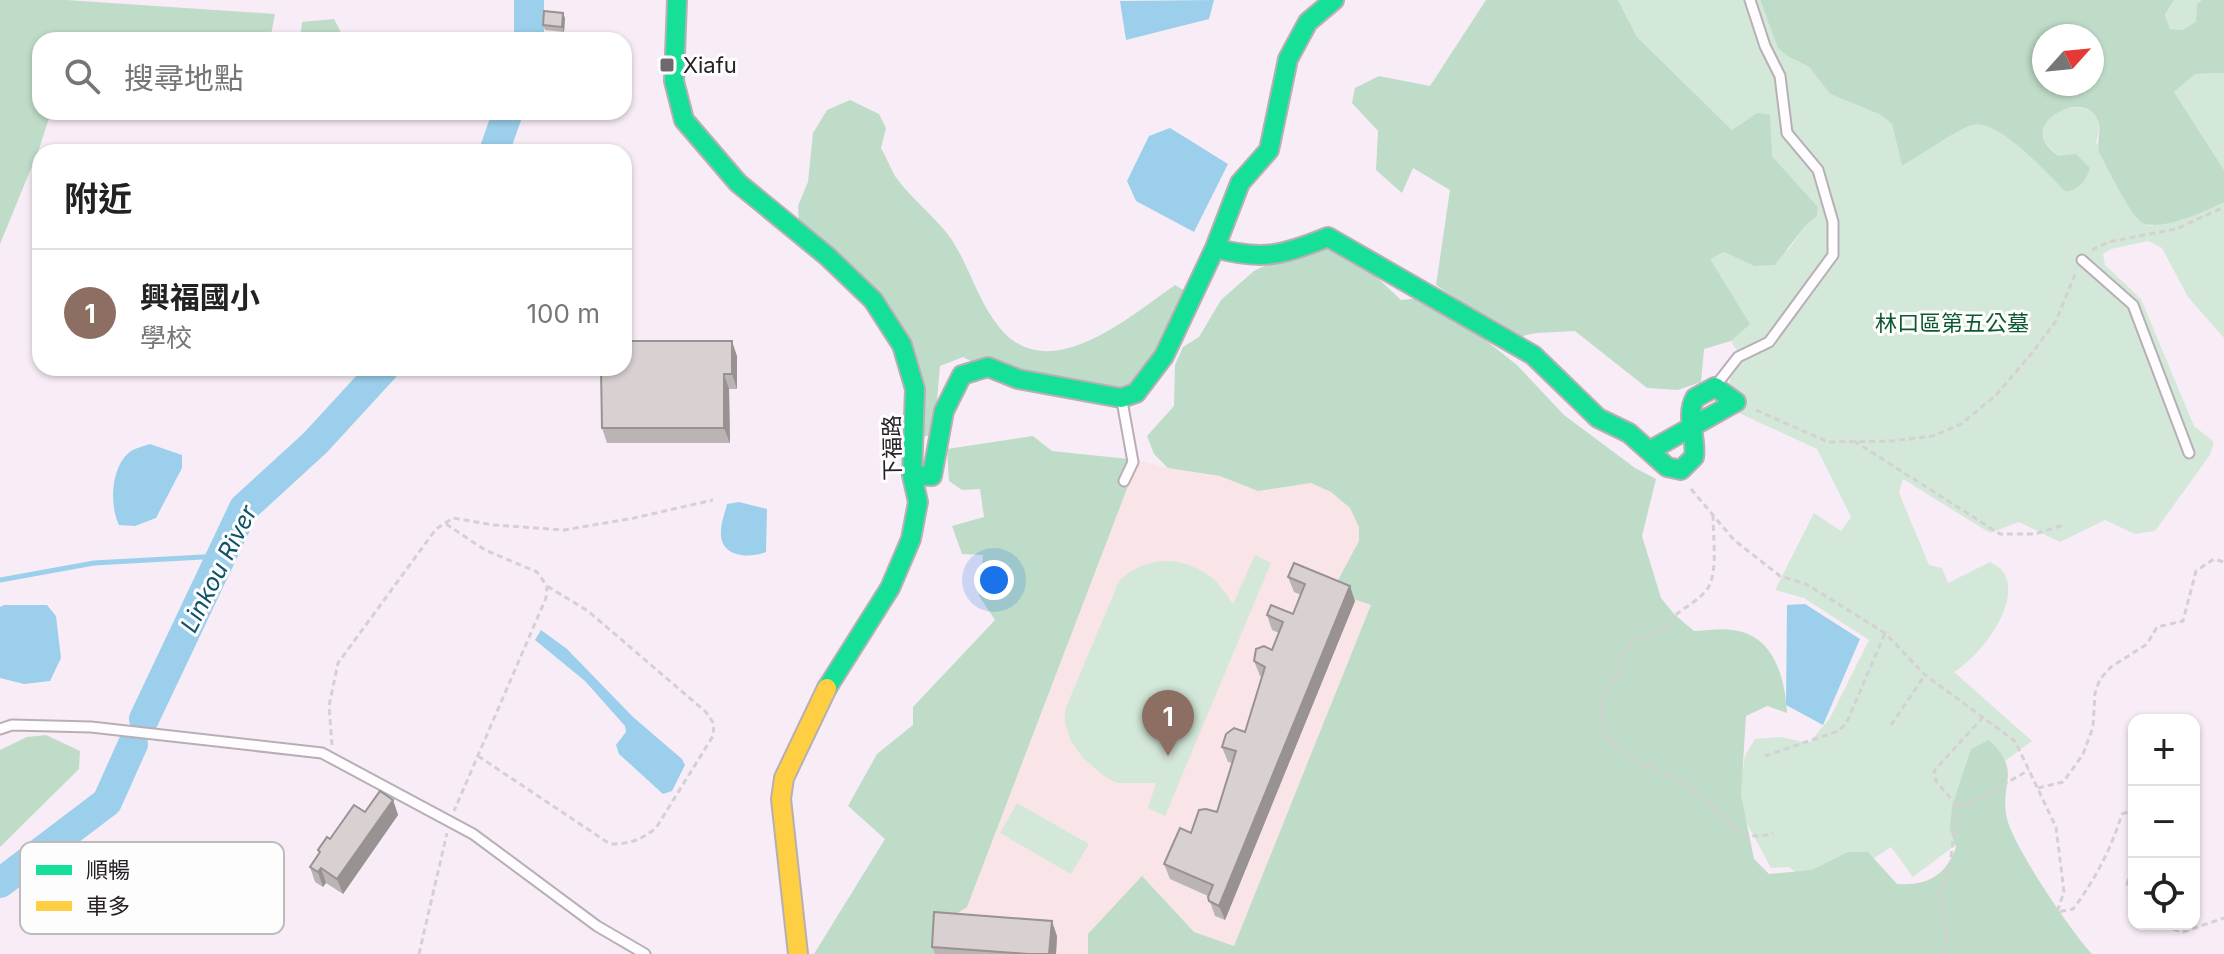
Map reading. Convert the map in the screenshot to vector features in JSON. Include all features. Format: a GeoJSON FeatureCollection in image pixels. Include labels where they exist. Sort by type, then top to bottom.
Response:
{"type":"FeatureCollection","features":[{"type":"Feature","properties":{"kind":"street","name":"下福路"},"geometry":{"type":"LineString","coordinates":[[677,0],[674,81],[684,120],[738,183],[827,256],[873,300],[902,345],[915,389],[912,475],[918,502],[915,525],[903,563],[829,684],[784,778],[781,799],[783,834],[794,950]]}},
{"type":"Feature","properties":{"kind":"street"},"geometry":{"type":"LineString","coordinates":[[912,475],[932,476],[944,411],[962,375],[988,367],[1018,379],[1121,398],[1136,393],[1164,356],[1215,248],[1240,183],[1269,150],[1288,59],[1308,22],[1334,0]]}},
{"type":"Feature","properties":{"kind":"street"},"geometry":{"type":"LineString","coordinates":[[1215,248],[1245,257],[1279,257],[1328,237],[1533,355],[1598,418],[1629,433],[1649,451],[1667,467],[1681,470],[1691,462],[1696,452],[1691,429],[1689,419],[1694,399],[1703,390],[1715,387],[1736,402],[1691,429],[1649,451]]}},
{"type":"Feature","properties":{"kind":"lane"},"geometry":{"type":"LineString","coordinates":[[1715,387],[1738,357],[1769,342],[1833,255],[1833,222],[1818,170],[1787,133],[1780,76],[1765,46],[1750,0]]}},
{"type":"Feature","properties":{"kind":"lane"},"geometry":{"type":"LineString","coordinates":[[2082,260],[2133,305],[2189,453]]}},
{"type":"Feature","properties":{"kind":"lane"},"geometry":{"type":"LineString","coordinates":[[1121,398],[1133,462],[1124,481]]}},
{"type":"Feature","properties":{"kind":"lane"},"geometry":{"type":"LineString","coordinates":[[0,729],[12,725],[91,727],[322,753],[473,834],[597,926],[645,954]]}},
{"type":"Feature","properties":{"kind":"path"},"geometry":{"type":"LineString","coordinates":[[1736,402],[1828,442],[1892,441],[1933,436],[1961,424],[1996,395],[2056,321],[2082,260],[2096,247],[2176,229],[2224,207]]}},
{"type":"Feature","properties":{"kind":"path"},"geometry":{"type":"LineString","coordinates":[[1854,441],[2000,534],[2035,534],[2064,525]]}},
{"type":"Feature","properties":{"kind":"path"},"geometry":{"type":"LineString","coordinates":[[1681,470],[1696,496],[1734,540],[1780,576],[1806,584],[1885,633],[1925,675],[2015,741],[2056,827],[2064,892],[2057,912],[2073,909],[2088,889],[2113,842],[2122,814],[2128,812]]}},
{"type":"Feature","properties":{"kind":"path"},"geometry":{"type":"LineString","coordinates":[[328,756],[332,743],[329,706],[338,663],[436,529],[444,523],[453,518],[494,525],[564,530],[713,500]]}},
{"type":"Feature","properties":{"kind":"path"},"geometry":{"type":"LineString","coordinates":[[1713,515],[1713,578],[1707,590],[1673,617],[1659,633],[1637,640],[1619,657],[1617,675],[1604,694],[1602,722],[1610,740],[1630,755],[1687,784],[1714,808],[1726,825],[1745,834],[1764,836],[1773,833]]}},
{"type":"Feature","properties":{"kind":"path"},"geometry":{"type":"LineString","coordinates":[[444,523],[485,550],[537,572],[547,586],[588,611],[706,712],[714,724],[713,736],[656,828],[644,838],[628,844],[610,844],[478,756]]}},
{"type":"Feature","properties":{"kind":"path"},"geometry":{"type":"LineString","coordinates":[[2038,788],[2063,782],[2083,754],[2093,727],[2095,693],[2100,679],[2111,667],[2147,644],[2157,627],[2183,621],[2196,571],[2214,559],[2224,562]]}},
{"type":"Feature","properties":{"kind":"path"},"geometry":{"type":"LineString","coordinates":[[419,954],[449,822],[546,598],[547,586]]}},
{"type":"Feature","properties":{"kind":"path"},"geometry":{"type":"LineString","coordinates":[[1765,756],[1838,731],[1846,724],[1885,633]]}},
{"type":"Feature","properties":{"kind":"path"},"geometry":{"type":"LineString","coordinates":[[1891,725],[1925,675]]}},
{"type":"Feature","properties":{"kind":"path"},"geometry":{"type":"LineString","coordinates":[[1945,954],[1948,937],[1945,911],[1939,895],[1949,871],[1958,807],[1936,781],[1934,771],[1983,717]]}},
{"type":"Feature","properties":{"kind":"path"},"geometry":{"type":"LineString","coordinates":[[1958,807],[1973,802],[2029,770]]}},
{"type":"Feature","properties":{"kind":"path"},"geometry":{"type":"LineString","coordinates":[[2200,926],[2224,918]]}},
{"type":"Feature","properties":{"kind":"shaded area"},"geometry":{"type":"Polygon","coordinates":[[[1138,460],[1220,476],[1258,491],[1311,483],[1331,492],[1350,508],[1359,526],[1359,541],[1337,582],[1345,596],[1372,604],[1234,946],[1234,954],[936,954],[934,928],[967,907],[1138,460]]]}},
{"type":"Feature","properties":{"kind":"green space"},"geometry":{"type":"Polygon","coordinates":[[[0,0],[66,0],[275,14],[272,32],[32,32],[32,120],[48,120],[41,144],[32,144],[32,166],[0,244],[0,0]]]}},
{"type":"Feature","properties":{"kind":"green space"},"geometry":{"type":"Polygon","coordinates":[[[1486,0],[1618,0],[1637,37],[1732,130],[1757,113],[1770,115],[1772,156],[1818,207],[1817,217],[1805,226],[1775,265],[1754,266],[1724,252],[1710,259],[1750,324],[1731,341],[1704,349],[1701,382],[1678,390],[1647,388],[1575,331],[1513,338],[1436,285],[1450,190],[1413,168],[1402,193],[1376,170],[1378,131],[1352,103],[1355,88],[1379,76],[1430,86],[1486,0]]]}},
{"type":"Feature","properties":{"kind":"green space","name":"林口區第五公墓"},"geometry":{"type":"Polygon","coordinates":[[[1618,0],[1760,0],[1789,57],[1809,67],[1830,94],[1881,115],[1892,124],[1902,166],[1948,137],[1972,125],[1983,125],[2009,138],[2066,192],[2071,191],[2062,163],[2046,143],[2043,134],[2046,123],[2054,115],[2076,108],[2087,109],[2095,116],[2099,126],[2096,142],[2138,220],[2151,226],[2178,220],[2224,202],[2224,338],[2188,297],[2162,248],[2148,241],[2111,249],[2103,254],[2105,265],[2141,299],[2194,426],[2214,442],[2210,455],[2155,531],[2135,534],[2105,520],[2060,542],[2019,522],[1990,533],[1903,479],[1899,493],[1929,565],[1942,568],[1948,583],[1990,562],[2004,573],[2008,586],[2003,614],[1986,642],[1954,672],[2032,741],[1975,783],[1994,816],[1913,877],[1891,847],[1859,868],[1838,910],[1789,867],[1771,868],[1737,805],[1745,756],[1755,739],[1781,737],[1809,743],[1830,718],[1869,640],[1804,598],[1775,590],[1814,513],[1841,531],[1851,517],[1817,449],[1739,413],[1729,387],[1731,370],[1743,361],[1731,341],[1749,324],[1709,259],[1724,252],[1754,266],[1788,250],[1805,226],[1817,218],[1818,207],[1772,156],[1757,113],[1732,130],[1637,37],[1618,0]]]}},
{"type":"Feature","properties":{"kind":"green space"},"geometry":{"type":"Polygon","coordinates":[[[1760,0],[2174,0],[2165,14],[2170,29],[2182,30],[2196,22],[2197,4],[2202,0],[2224,0],[2224,73],[2195,74],[2174,92],[2224,170],[2224,202],[2170,223],[2148,225],[2141,222],[2125,200],[2099,152],[2098,121],[2092,112],[2083,108],[2062,110],[2046,124],[2043,133],[2046,144],[2058,156],[2076,154],[2090,168],[2082,183],[2071,191],[2066,192],[2009,139],[1983,125],[1972,125],[1948,137],[1902,166],[1892,124],[1881,115],[1830,94],[1809,67],[1778,48],[1760,0]]]}},
{"type":"Feature","properties":{"kind":"green space"},"geometry":{"type":"Polygon","coordinates":[[[2174,0],[2202,0],[2197,5],[2197,22],[2182,30],[2170,29],[2165,13],[2174,0]]]}},
{"type":"Feature","properties":{"kind":"green space"},"geometry":{"type":"Polygon","coordinates":[[[334,19],[341,32],[301,32],[302,22],[334,19]]]}},
{"type":"Feature","properties":{"kind":"green space"},"geometry":{"type":"Polygon","coordinates":[[[2224,73],[2224,170],[2174,92],[2195,74],[2224,73]]]}},
{"type":"Feature","properties":{"kind":"green space"},"geometry":{"type":"Polygon","coordinates":[[[850,100],[879,114],[886,128],[881,148],[895,176],[952,240],[992,317],[1019,344],[1041,351],[1064,349],[1112,328],[1175,285],[1192,295],[1143,391],[1014,383],[963,357],[940,366],[934,434],[923,437],[918,374],[799,225],[798,206],[808,182],[813,133],[827,110],[850,100]]]}},
{"type":"Feature","properties":{"kind":"green space"},"geometry":{"type":"Polygon","coordinates":[[[1309,245],[1352,254],[1401,300],[1421,298],[1484,339],[1517,365],[1564,415],[1635,468],[1656,479],[1642,536],[1661,598],[1694,631],[1732,630],[1758,640],[1780,672],[1787,713],[1767,706],[1746,716],[1741,795],[1754,859],[1769,874],[1812,870],[1848,852],[1868,852],[1897,884],[1917,883],[1934,877],[1947,865],[1956,847],[1950,829],[1952,807],[1971,749],[1989,740],[2008,769],[2005,806],[2012,832],[2044,889],[2092,954],[1088,954],[1088,934],[1142,876],[1194,932],[1234,946],[1371,605],[1345,596],[1337,582],[1359,541],[1359,527],[1350,508],[1331,492],[1311,483],[1258,491],[1220,476],[1168,468],[1154,454],[1147,436],[1174,406],[1175,365],[1183,347],[1199,337],[1221,300],[1254,271],[1309,245]]]}},
{"type":"Feature","properties":{"kind":"green space"},"geometry":{"type":"Polygon","coordinates":[[[1033,436],[1052,451],[1138,460],[967,907],[934,928],[936,954],[814,954],[885,839],[848,806],[877,754],[913,725],[913,707],[995,620],[979,596],[983,555],[962,554],[952,526],[984,517],[980,489],[962,490],[949,481],[947,449],[1033,436]]]}},
{"type":"Feature","properties":{"kind":"green space"},"geometry":{"type":"Polygon","coordinates":[[[1255,555],[1271,563],[1165,816],[1148,808],[1156,783],[1117,783],[1083,758],[1071,741],[1065,724],[1065,710],[1119,581],[1139,567],[1173,561],[1197,568],[1212,578],[1233,604],[1255,555]]]}},
{"type":"Feature","properties":{"kind":"green space"},"geometry":{"type":"Polygon","coordinates":[[[46,735],[80,751],[79,769],[0,847],[0,750],[27,737],[46,735]]]}},
{"type":"Feature","properties":{"kind":"green space"},"geometry":{"type":"Polygon","coordinates":[[[1017,803],[1089,844],[1071,874],[1000,833],[1017,803]]]}},
{"type":"Feature","properties":{"kind":"water"},"geometry":{"type":"Polygon","coordinates":[[[1214,0],[1209,19],[1126,40],[1120,1],[1214,0]]]}},
{"type":"Feature","properties":{"kind":"water"},"geometry":{"type":"Polygon","coordinates":[[[1170,128],[1228,164],[1194,232],[1136,201],[1127,181],[1149,136],[1170,128]]]}},
{"type":"Feature","properties":{"kind":"water"},"geometry":{"type":"Polygon","coordinates":[[[150,444],[182,455],[182,468],[156,518],[135,526],[119,525],[113,496],[119,466],[131,451],[150,444]]]}},
{"type":"Feature","properties":{"kind":"water"},"geometry":{"type":"Polygon","coordinates":[[[739,502],[767,509],[766,552],[736,554],[725,546],[721,528],[727,504],[739,502]]]}},
{"type":"Feature","properties":{"kind":"water"},"geometry":{"type":"Polygon","coordinates":[[[1805,604],[1860,639],[1823,725],[1786,705],[1787,605],[1805,604]]]}},
{"type":"Feature","properties":{"kind":"water"},"geometry":{"type":"Polygon","coordinates":[[[47,605],[56,616],[61,658],[50,681],[24,684],[0,678],[0,607],[47,605]]]}},
{"type":"Feature","properties":{"kind":"water"},"geometry":{"type":"Polygon","coordinates":[[[541,630],[567,649],[633,717],[682,759],[685,765],[672,791],[663,794],[619,754],[616,745],[626,732],[625,726],[585,681],[535,640],[541,630]]]}},
{"type":"Feature","properties":{"kind":"building"},"geometry":{"type":"Polygon","coordinates":[[[544,11],[563,13],[562,27],[543,25],[544,11]]]}},
{"type":"Feature","properties":{"kind":"building"},"geometry":{"type":"Polygon","coordinates":[[[632,341],[732,341],[732,374],[724,374],[724,428],[602,428],[601,376],[632,376],[632,341]]]}},
{"type":"Feature","properties":{"kind":"building"},"geometry":{"type":"Polygon","coordinates":[[[1294,563],[1350,586],[1219,906],[1209,901],[1213,885],[1164,864],[1180,828],[1191,833],[1199,810],[1217,812],[1236,751],[1222,747],[1226,734],[1234,728],[1245,732],[1265,667],[1254,661],[1256,649],[1264,646],[1272,650],[1283,622],[1267,615],[1271,605],[1293,614],[1305,584],[1288,577],[1294,563]]]}},
{"type":"Feature","properties":{"kind":"building"},"geometry":{"type":"Polygon","coordinates":[[[380,791],[393,800],[337,879],[321,868],[318,872],[310,867],[327,837],[330,839],[354,805],[365,812],[380,791]]]}},
{"type":"Feature","properties":{"kind":"building"},"geometry":{"type":"Polygon","coordinates":[[[934,912],[1052,921],[1049,954],[932,947],[934,912]]]}},
{"type":"Feature","properties":{"kind":"waterway","name":"Linkou River"},"geometry":{"type":"LineString","coordinates":[[529,0],[529,32]]}},
{"type":"Feature","properties":{"kind":"waterway","name":"Linkou River"},"geometry":{"type":"LineString","coordinates":[[497,144],[505,120]]}},
{"type":"Feature","properties":{"kind":"waterway","name":"Linkou River"},"geometry":{"type":"LineString","coordinates":[[144,719],[244,508],[315,443],[377,376]]}},
{"type":"Feature","properties":{"kind":"waterway"},"geometry":{"type":"LineString","coordinates":[[0,580],[94,563],[221,556]]}},
{"type":"Feature","properties":{"kind":"waterway","name":"Linkou River"},"geometry":{"type":"LineString","coordinates":[[54,842],[107,802],[133,744]]}},
{"type":"Feature","properties":{"kind":"waterway","name":"Linkou River"},"geometry":{"type":"LineString","coordinates":[[0,883],[20,868]]}},
{"type":"Feature","properties":{"kind":"traffic: fast"},"geometry":{"type":"LineString","coordinates":[[677,0],[674,81],[684,120],[738,183],[827,256],[873,300],[902,345],[915,389],[912,475],[918,502],[911,539],[890,588],[827,688]]}},
{"type":"Feature","properties":{"kind":"traffic: fast"},"geometry":{"type":"LineString","coordinates":[[912,475],[932,476],[944,411],[962,375],[988,367],[1018,379],[1121,398],[1136,393],[1164,356],[1215,248],[1240,183],[1269,150],[1288,59],[1308,22],[1334,0]]}},
{"type":"Feature","properties":{"kind":"traffic: fast"},"geometry":{"type":"LineString","coordinates":[[1215,248],[1246,254],[1273,254],[1328,237],[1533,355],[1598,418],[1629,433],[1667,467],[1681,470],[1694,457],[1694,442],[1692,427],[1691,420],[1691,412],[1695,398],[1715,387],[1736,402],[1649,451]]}},
{"type":"Feature","properties":{"kind":"traffic: slow"},"geometry":{"type":"LineString","coordinates":[[798,954],[781,799],[784,778],[827,688]]}},
{"type":"Feature","properties":{"kind":"place","name":"Xiafu"},"geometry":{"type":"Point","coordinates":[667,65]}},
{"type":"Feature","properties":{"kind":"place","name":"興福國小"},"geometry":{"type":"Point","coordinates":[1168,756]}}]}
